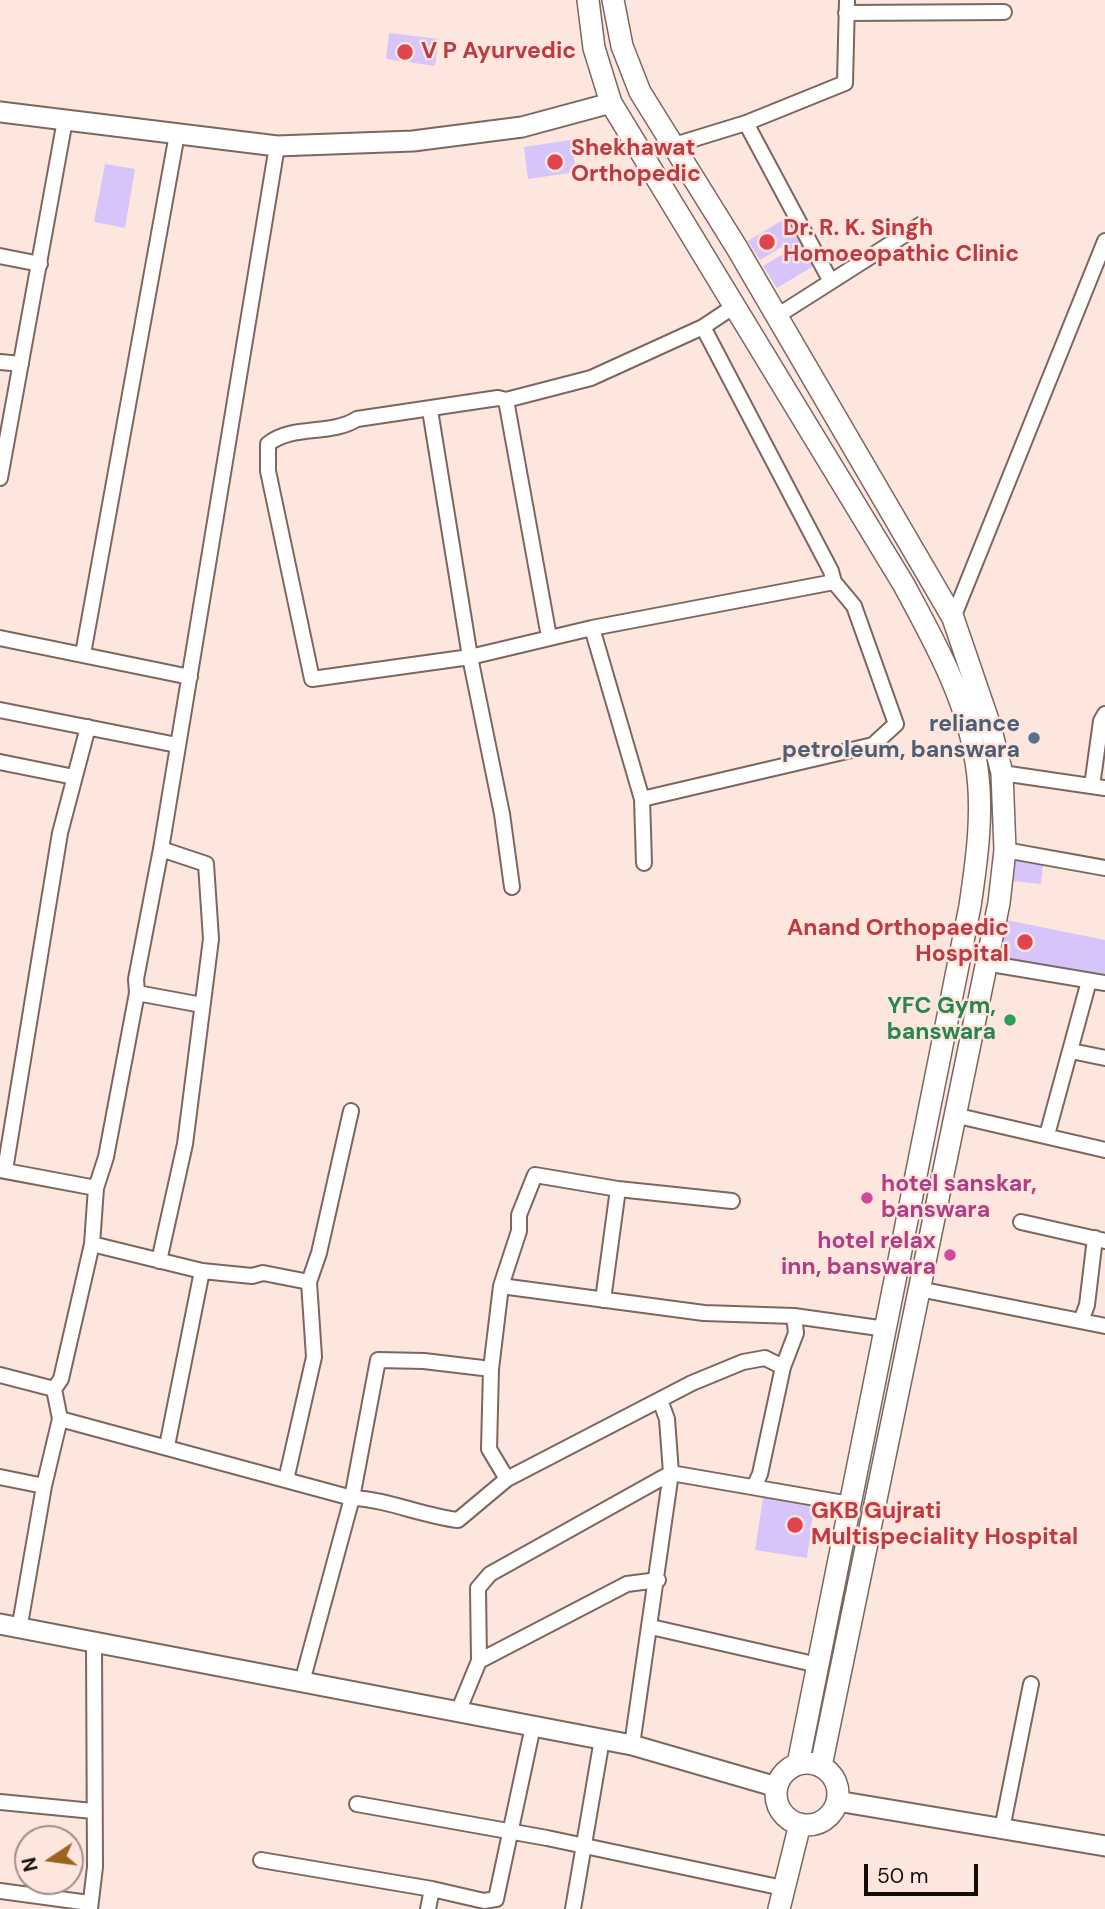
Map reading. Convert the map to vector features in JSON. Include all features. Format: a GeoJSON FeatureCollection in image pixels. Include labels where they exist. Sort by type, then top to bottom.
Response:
{"type":"FeatureCollection","features":[{"type":"Feature","properties":{"kind":"main road"},"geometry":{"type":"LineString","coordinates":[[588,0],[594,48],[611,103],[904,585],[942,657],[963,712],[976,762],[977,860],[970,905],[798,1764]]}},
{"type":"Feature","properties":{"kind":"main road"},"geometry":{"type":"LineString","coordinates":[[612,0],[622,46],[640,92],[777,316],[953,618],[990,726],[1002,773],[1004,850],[999,903],[821,1766]]}},
{"type":"Feature","properties":{"kind":"main road"},"geometry":{"type":"LineString","coordinates":[[0,113],[277,146],[413,141],[522,127],[611,103]]}},
{"type":"Feature","properties":{"kind":"main road"},"geometry":{"type":"LineString","coordinates":[[13,1627],[632,1745],[777,1787]]}},
{"type":"Feature","properties":{"kind":"main road"},"geometry":{"type":"LineString","coordinates":[[798,1764],[821,1766],[833,1777],[837,1801],[823,1820],[800,1824],[781,1810],[777,1787],[784,1773],[798,1764]]}},
{"type":"Feature","properties":{"kind":"main road"},"geometry":{"type":"LineString","coordinates":[[837,1801],[1105,1846]]}},
{"type":"Feature","properties":{"kind":"main road"},"geometry":{"type":"LineString","coordinates":[[781,1899],[800,1824]]}},
{"type":"Feature","properties":{"kind":"street"},"geometry":{"type":"LineString","coordinates":[[671,146],[746,123],[845,83],[846,7],[1004,12]]}},
{"type":"Feature","properties":{"kind":"street"},"geometry":{"type":"LineString","coordinates":[[0,478],[65,121]]}},
{"type":"Feature","properties":{"kind":"street"},"geometry":{"type":"LineString","coordinates":[[746,123],[830,280]]}},
{"type":"Feature","properties":{"kind":"street"},"geometry":{"type":"LineString","coordinates":[[83,654],[177,134]]}},
{"type":"Feature","properties":{"kind":"street"},"geometry":{"type":"LineString","coordinates":[[13,1627],[60,1419],[54,1389],[61,1379],[92,1244],[96,1188],[106,1157],[137,993],[136,979],[161,849],[277,146]]}},
{"type":"Feature","properties":{"kind":"street"},"geometry":{"type":"LineString","coordinates":[[777,316],[920,225]]}},
{"type":"Feature","properties":{"kind":"street"},"geometry":{"type":"LineString","coordinates":[[953,618],[1105,241]]}},
{"type":"Feature","properties":{"kind":"street"},"geometry":{"type":"LineString","coordinates":[[0,256],[40,264]]}},
{"type":"Feature","properties":{"kind":"street"},"geometry":{"type":"LineString","coordinates":[[736,306],[703,327],[591,378],[506,400],[498,398],[356,419],[347,426],[279,435],[268,444],[268,471],[312,679],[470,657],[592,628],[834,582]]}},
{"type":"Feature","properties":{"kind":"street"},"geometry":{"type":"LineString","coordinates":[[642,799],[873,745],[896,724],[854,606],[834,582],[831,571],[703,327]]}},
{"type":"Feature","properties":{"kind":"street"},"geometry":{"type":"LineString","coordinates":[[0,362],[21,364]]}},
{"type":"Feature","properties":{"kind":"street"},"geometry":{"type":"LineString","coordinates":[[506,400],[549,637]]}},
{"type":"Feature","properties":{"kind":"street"},"geometry":{"type":"LineString","coordinates":[[430,410],[470,657],[502,814],[512,887]]}},
{"type":"Feature","properties":{"kind":"street"},"geometry":{"type":"LineString","coordinates":[[592,628],[642,799],[644,863]]}},
{"type":"Feature","properties":{"kind":"street"},"geometry":{"type":"LineString","coordinates":[[0,638],[190,677]]}},
{"type":"Feature","properties":{"kind":"street"},"geometry":{"type":"LineString","coordinates":[[0,710],[177,745]]}},
{"type":"Feature","properties":{"kind":"street"},"geometry":{"type":"LineString","coordinates":[[1002,773],[1099,787],[1101,720],[1105,715]]}},
{"type":"Feature","properties":{"kind":"street"},"geometry":{"type":"LineString","coordinates":[[88,727],[60,833],[2,1170],[96,1188]]}},
{"type":"Feature","properties":{"kind":"street"},"geometry":{"type":"LineString","coordinates":[[0,761],[74,778]]}},
{"type":"Feature","properties":{"kind":"street"},"geometry":{"type":"LineString","coordinates":[[159,1261],[184,1144],[211,939],[206,864],[161,849]]}},
{"type":"Feature","properties":{"kind":"street"},"geometry":{"type":"LineString","coordinates":[[1004,850],[1105,868]]}},
{"type":"Feature","properties":{"kind":"street"},"geometry":{"type":"LineString","coordinates":[[985,963],[1105,983]]}},
{"type":"Feature","properties":{"kind":"street"},"geometry":{"type":"LineString","coordinates":[[1047,1135],[1089,981]]}},
{"type":"Feature","properties":{"kind":"street"},"geometry":{"type":"LineString","coordinates":[[137,993],[202,1005]]}},
{"type":"Feature","properties":{"kind":"street"},"geometry":{"type":"LineString","coordinates":[[1071,1051],[1105,1058]]}},
{"type":"Feature","properties":{"kind":"street"},"geometry":{"type":"LineString","coordinates":[[286,1480],[314,1357],[309,1282],[319,1253],[351,1111]]}},
{"type":"Feature","properties":{"kind":"street"},"geometry":{"type":"LineString","coordinates":[[954,1115],[1105,1150]]}},
{"type":"Feature","properties":{"kind":"street"},"geometry":{"type":"LineString","coordinates":[[507,1479],[489,1449],[491,1369],[501,1286],[519,1231],[519,1216],[535,1175],[618,1189],[732,1201]]}},
{"type":"Feature","properties":{"kind":"street"},"geometry":{"type":"LineString","coordinates":[[603,1300],[618,1189]]}},
{"type":"Feature","properties":{"kind":"street"},"geometry":{"type":"LineString","coordinates":[[1021,1222],[1100,1240],[1087,1305],[1081,1321]]}},
{"type":"Feature","properties":{"kind":"street"},"geometry":{"type":"LineString","coordinates":[[92,1244],[202,1271],[252,1276],[263,1273],[309,1282]]}},
{"type":"Feature","properties":{"kind":"street"},"geometry":{"type":"LineString","coordinates":[[167,1447],[202,1271]]}},
{"type":"Feature","properties":{"kind":"street"},"geometry":{"type":"LineString","coordinates":[[501,1286],[704,1313],[794,1316],[886,1329]]}},
{"type":"Feature","properties":{"kind":"street"},"geometry":{"type":"LineString","coordinates":[[919,1289],[1105,1326]]}},
{"type":"Feature","properties":{"kind":"street"},"geometry":{"type":"LineString","coordinates":[[754,1487],[760,1474],[783,1367],[796,1333],[794,1316]]}},
{"type":"Feature","properties":{"kind":"street"},"geometry":{"type":"LineString","coordinates":[[60,1419],[352,1498],[367,1499],[432,1517],[458,1520],[507,1479],[692,1382],[743,1362],[765,1358],[783,1367]]}},
{"type":"Feature","properties":{"kind":"street"},"geometry":{"type":"LineString","coordinates":[[302,1682],[352,1498],[378,1360],[424,1361],[491,1369]]}},
{"type":"Feature","properties":{"kind":"street"},"geometry":{"type":"LineString","coordinates":[[0,1375],[54,1389]]}},
{"type":"Feature","properties":{"kind":"street"},"geometry":{"type":"LineString","coordinates":[[632,1745],[671,1473],[667,1419],[660,1400]]}},
{"type":"Feature","properties":{"kind":"street"},"geometry":{"type":"LineString","coordinates":[[458,1712],[479,1661],[478,1588],[490,1574],[671,1473],[850,1504]]}},
{"type":"Feature","properties":{"kind":"street"},"geometry":{"type":"LineString","coordinates":[[0,1477],[44,1486]]}},
{"type":"Feature","properties":{"kind":"street"},"geometry":{"type":"LineString","coordinates":[[479,1661],[627,1584],[657,1580]]}},
{"type":"Feature","properties":{"kind":"street"},"geometry":{"type":"LineString","coordinates":[[651,1627],[818,1665]]}},
{"type":"Feature","properties":{"kind":"street"},"geometry":{"type":"LineString","coordinates":[[0,1891],[89,1906],[95,1867],[94,1642]]}},
{"type":"Feature","properties":{"kind":"street"},"geometry":{"type":"LineString","coordinates":[[1002,1829],[1031,1684]]}},
{"type":"Feature","properties":{"kind":"street"},"geometry":{"type":"LineString","coordinates":[[261,1860],[432,1889],[484,1901],[496,1899],[533,1726]]}},
{"type":"Feature","properties":{"kind":"street"},"geometry":{"type":"LineString","coordinates":[[573,1909],[586,1846],[601,1739]]}},
{"type":"Feature","properties":{"kind":"street"},"geometry":{"type":"LineString","coordinates":[[0,1802],[93,1811]]}},
{"type":"Feature","properties":{"kind":"street"},"geometry":{"type":"LineString","coordinates":[[357,1804],[586,1846],[781,1899]]}},
{"type":"Feature","properties":{"kind":"street"},"geometry":{"type":"LineString","coordinates":[[428,1909],[432,1889]]}},
{"type":"Feature","properties":{"kind":"building"},"geometry":{"type":"Polygon","coordinates":[[[389,33],[439,39],[435,66],[386,59],[389,33]]]}},
{"type":"Feature","properties":{"kind":"building"},"geometry":{"type":"Polygon","coordinates":[[[571,140],[576,172],[528,179],[524,147],[571,140]]]}},
{"type":"Feature","properties":{"kind":"building"},"geometry":{"type":"Polygon","coordinates":[[[105,164],[135,169],[125,228],[94,222],[105,164]]]}},
{"type":"Feature","properties":{"kind":"building"},"geometry":{"type":"Polygon","coordinates":[[[786,218],[815,265],[777,288],[763,266],[788,251],[785,245],[760,260],[748,241],[786,218]]]}},
{"type":"Feature","properties":{"kind":"building"},"geometry":{"type":"Polygon","coordinates":[[[1005,859],[1043,863],[1041,884],[1003,880],[1005,859]]]}},
{"type":"Feature","properties":{"kind":"building"},"geometry":{"type":"Polygon","coordinates":[[[1001,919],[1105,940],[1105,978],[993,955],[1001,919]]]}},
{"type":"Feature","properties":{"kind":"building"},"geometry":{"type":"Polygon","coordinates":[[[764,1492],[815,1500],[807,1558],[755,1550],[764,1492]]]}},
{"type":"Feature","properties":{"kind":"place","name":"V P Ayurvedic"},"geometry":{"type":"Point","coordinates":[405,52]}},
{"type":"Feature","properties":{"kind":"place","name":"Shekhawat Orthopedic"},"geometry":{"type":"Point","coordinates":[555,162]}},
{"type":"Feature","properties":{"kind":"place","name":"Dr. R. K. Singh Homoeopathic Clinic"},"geometry":{"type":"Point","coordinates":[767,242]}},
{"type":"Feature","properties":{"kind":"place","name":"reliance petroleum, banswara"},"geometry":{"type":"Point","coordinates":[1034,738]}},
{"type":"Feature","properties":{"kind":"place","name":"Anand Orthopaedic Hospital"},"geometry":{"type":"Point","coordinates":[1025,942]}},
{"type":"Feature","properties":{"kind":"place","name":"YFC Gym, banswara"},"geometry":{"type":"Point","coordinates":[1010,1020]}},
{"type":"Feature","properties":{"kind":"place","name":"hotel sanskar, banswara"},"geometry":{"type":"Point","coordinates":[867,1198]}},
{"type":"Feature","properties":{"kind":"place","name":"hotel relax inn, banswara"},"geometry":{"type":"Point","coordinates":[950,1255]}},
{"type":"Feature","properties":{"kind":"place","name":"GKB Gujrati Multispeciality Hospital"},"geometry":{"type":"Point","coordinates":[795,1525]}}]}
